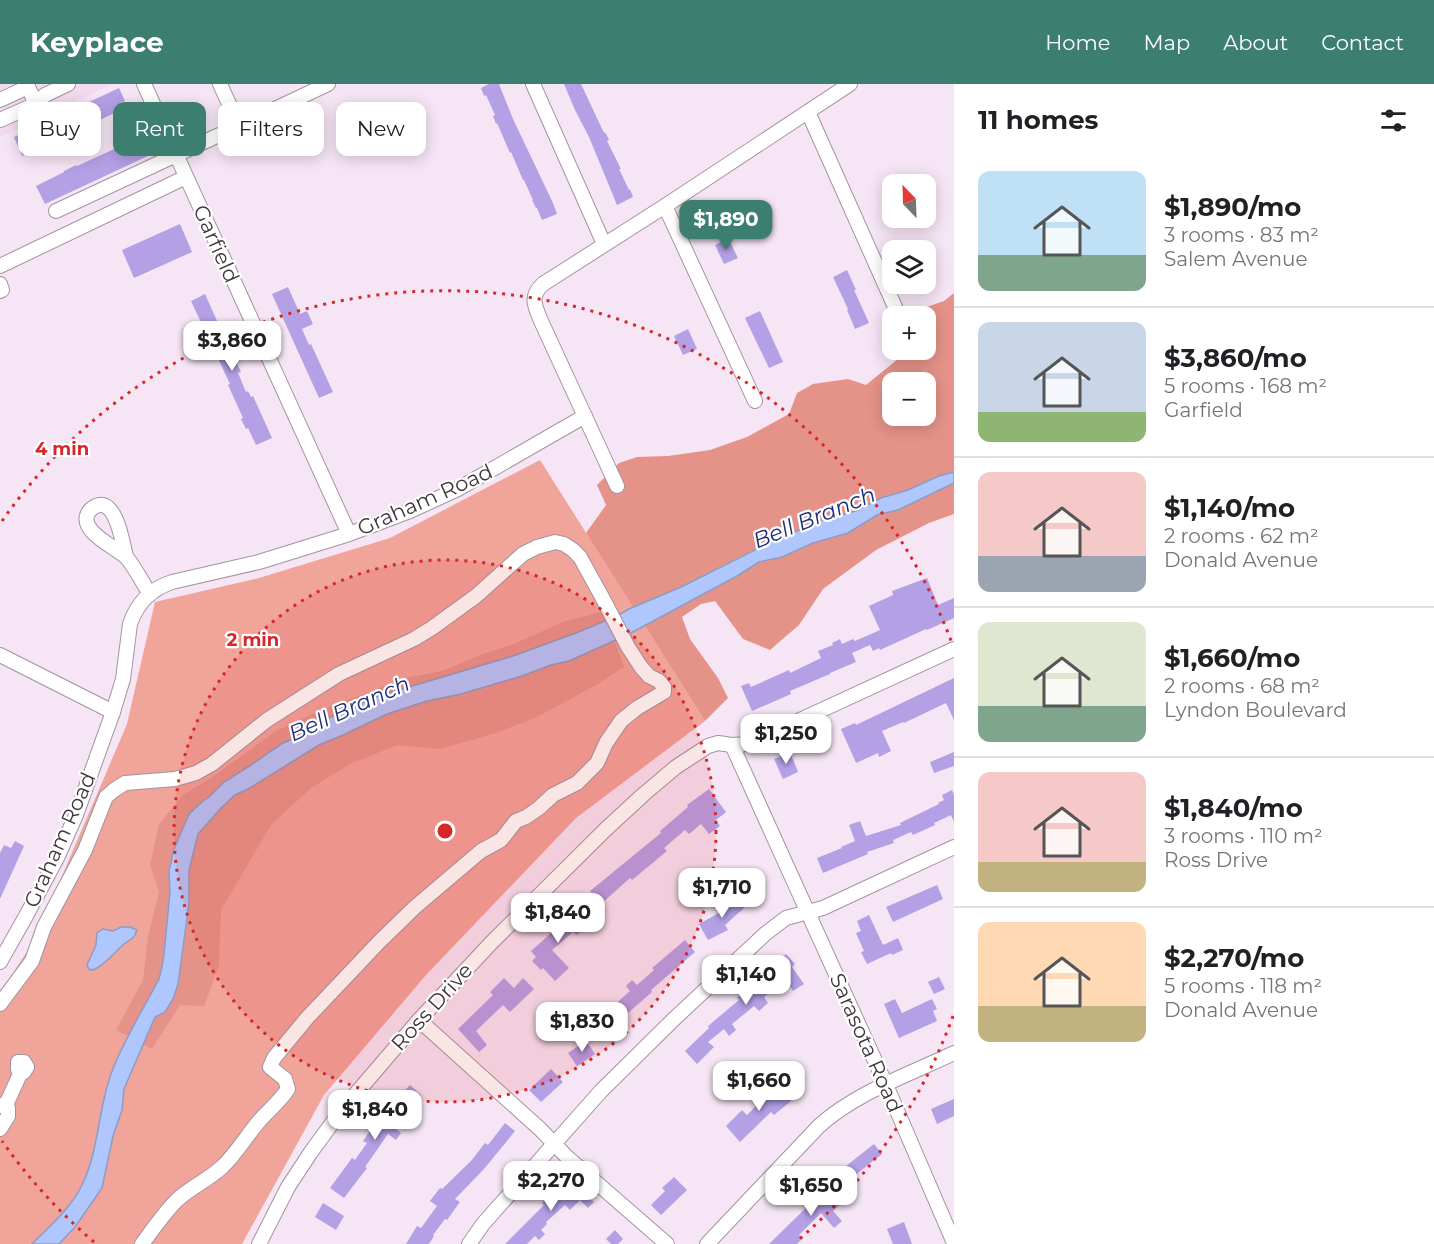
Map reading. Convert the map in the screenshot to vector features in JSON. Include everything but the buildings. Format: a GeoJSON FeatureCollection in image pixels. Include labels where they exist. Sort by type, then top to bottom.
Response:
{"type":"FeatureCollection","features":[{"type":"Feature","properties":{"kind":"street"},"geometry":{"type":"LineString","coordinates":[[38,102],[45,95],[68,84]]}},
{"type":"Feature","properties":{"kind":"street","name":"Garfield"},"geometry":{"type":"LineString","coordinates":[[144,84],[152,102]]}},
{"type":"Feature","properties":{"kind":"street"},"geometry":{"type":"LineString","coordinates":[[220,84],[239,126],[328,84]]}},
{"type":"Feature","properties":{"kind":"street"},"geometry":{"type":"LineString","coordinates":[[533,84],[604,244]]}},
{"type":"Feature","properties":{"kind":"street"},"geometry":{"type":"LineString","coordinates":[[617,486],[534,305],[533,298],[536,290],[850,84]]}},
{"type":"Feature","properties":{"kind":"street"},"geometry":{"type":"LineString","coordinates":[[0,100],[28,87],[35,102]]}},
{"type":"Feature","properties":{"kind":"street"},"geometry":{"type":"LineString","coordinates":[[0,120],[18,112]]}},
{"type":"Feature","properties":{"kind":"street"},"geometry":{"type":"LineString","coordinates":[[808,112],[895,306]]}},
{"type":"Feature","properties":{"kind":"street"},"geometry":{"type":"LineString","coordinates":[[56,211],[173,156]]}},
{"type":"Feature","properties":{"kind":"street","name":"Garfield"},"geometry":{"type":"LineString","coordinates":[[177,156],[349,534]]}},
{"type":"Feature","properties":{"kind":"street"},"geometry":{"type":"LineString","coordinates":[[0,266],[186,177]]}},
{"type":"Feature","properties":{"kind":"street"},"geometry":{"type":"LineString","coordinates":[[665,206],[754,401]]}},
{"type":"Feature","properties":{"kind":"street"},"geometry":{"type":"LineString","coordinates":[[0,284],[3,290],[0,291]]}},
{"type":"Feature","properties":{"kind":"street","name":"Graham Road"},"geometry":{"type":"LineString","coordinates":[[0,962],[57,858],[76,815],[113,712],[123,679],[130,624],[141,602],[150,594],[172,582],[249,565],[349,534],[410,511],[458,489],[585,416]]}},
{"type":"Feature","properties":{"kind":"street"},"geometry":{"type":"LineString","coordinates":[[0,1004],[32,961],[44,927],[85,850],[106,797],[125,783],[175,779],[196,773],[212,764],[267,720],[339,674],[414,639],[432,628],[476,596],[523,554],[537,547],[555,542],[564,544],[580,557],[628,647],[649,676],[659,681],[664,687],[664,692],[637,708],[621,721],[606,743],[597,763],[578,783],[554,795],[540,808],[516,821],[501,840],[481,851],[379,942],[274,1058],[270,1067],[285,1078],[288,1089],[283,1096],[260,1120],[224,1166],[177,1200],[142,1244]]}},
{"type":"Feature","properties":{"kind":"street"},"geometry":{"type":"LineString","coordinates":[[126,557],[150,594]]}},
{"type":"Feature","properties":{"kind":"street"},"geometry":{"type":"LineString","coordinates":[[732,745],[748,744],[954,649]]}},
{"type":"Feature","properties":{"kind":"street"},"geometry":{"type":"LineString","coordinates":[[0,655],[113,712]]}},
{"type":"Feature","properties":{"kind":"street","name":"Ross Drive"},"geometry":{"type":"LineString","coordinates":[[259,1244],[288,1187],[342,1111],[419,1020],[492,942],[606,829],[676,767],[708,746],[718,743],[732,745]]}},
{"type":"Feature","properties":{"kind":"street","name":"Sarasota Road"},"geometry":{"type":"LineString","coordinates":[[732,745],[886,1085],[954,1243]]}},
{"type":"Feature","properties":{"kind":"street"},"geometry":{"type":"LineString","coordinates":[[469,1244],[483,1224],[601,1091],[747,950],[786,918],[823,908],[954,848]]}},
{"type":"Feature","properties":{"kind":"street"},"geometry":{"type":"LineString","coordinates":[[419,1020],[567,1157],[667,1244]]}},
{"type":"Feature","properties":{"kind":"street"},"geometry":{"type":"LineString","coordinates":[[707,1244],[824,1121],[846,1105],[954,1053]]}},
{"type":"Feature","properties":{"kind":"street"},"geometry":{"type":"LineString","coordinates":[[0,1129],[8,1116],[8,1108],[2,1107],[20,1074]]}},
{"type":"Feature","properties":{"kind":"shaded area"},"geometry":{"type":"Polygon","coordinates":[[[0,84],[113,84],[75,102],[18,102],[18,129],[0,137],[0,84]]]}},
{"type":"Feature","properties":{"kind":"shaded area"},"geometry":{"type":"Polygon","coordinates":[[[954,293],[954,514],[929,523],[876,550],[823,589],[799,625],[770,650],[743,639],[715,601],[701,604],[682,617],[690,639],[718,678],[728,698],[705,721],[586,533],[606,505],[597,485],[619,463],[637,457],[668,456],[710,450],[747,437],[789,414],[797,393],[813,384],[848,379],[866,385],[897,360],[936,360],[936,306],[930,306],[944,301],[954,293]]]}},
{"type":"Feature","properties":{"kind":"shaded area"},"geometry":{"type":"Polygon","coordinates":[[[540,460],[705,721],[576,818],[426,975],[324,1095],[242,1244],[0,1244],[0,993],[28,950],[44,918],[127,724],[155,602],[259,578],[390,538],[540,460]]]}},
{"type":"Feature","properties":{"kind":"shaded area"},"geometry":{"type":"Polygon","coordinates":[[[604,611],[624,667],[598,684],[537,717],[493,734],[439,749],[397,745],[350,764],[311,788],[271,825],[221,910],[219,966],[204,1006],[180,1005],[152,1049],[116,1030],[143,980],[148,936],[159,892],[150,865],[159,824],[183,795],[211,778],[276,731],[328,707],[410,677],[442,671],[514,644],[563,622],[604,611]]]}},
{"type":"Feature","properties":{"kind":"water","name":"Bell Branch"},"geometry":{"type":"Polygon","coordinates":[[[954,472],[954,483],[898,510],[877,515],[848,533],[813,543],[782,557],[759,562],[629,634],[569,661],[387,714],[319,745],[235,795],[198,834],[189,870],[189,903],[178,984],[165,1012],[155,1017],[124,1089],[122,1110],[113,1136],[102,1188],[75,1227],[59,1244],[32,1244],[72,1201],[88,1172],[111,1074],[127,1038],[159,979],[164,954],[170,892],[169,871],[174,849],[189,814],[224,782],[283,743],[297,737],[309,727],[375,697],[513,656],[576,633],[681,587],[765,545],[822,520],[856,511],[881,498],[954,472]]]}},
{"type":"Feature","properties":{"kind":"water"},"geometry":{"type":"Polygon","coordinates":[[[121,927],[137,930],[133,938],[105,962],[93,970],[89,969],[87,965],[96,945],[97,933],[103,929],[113,931],[121,927]]]}}]}
